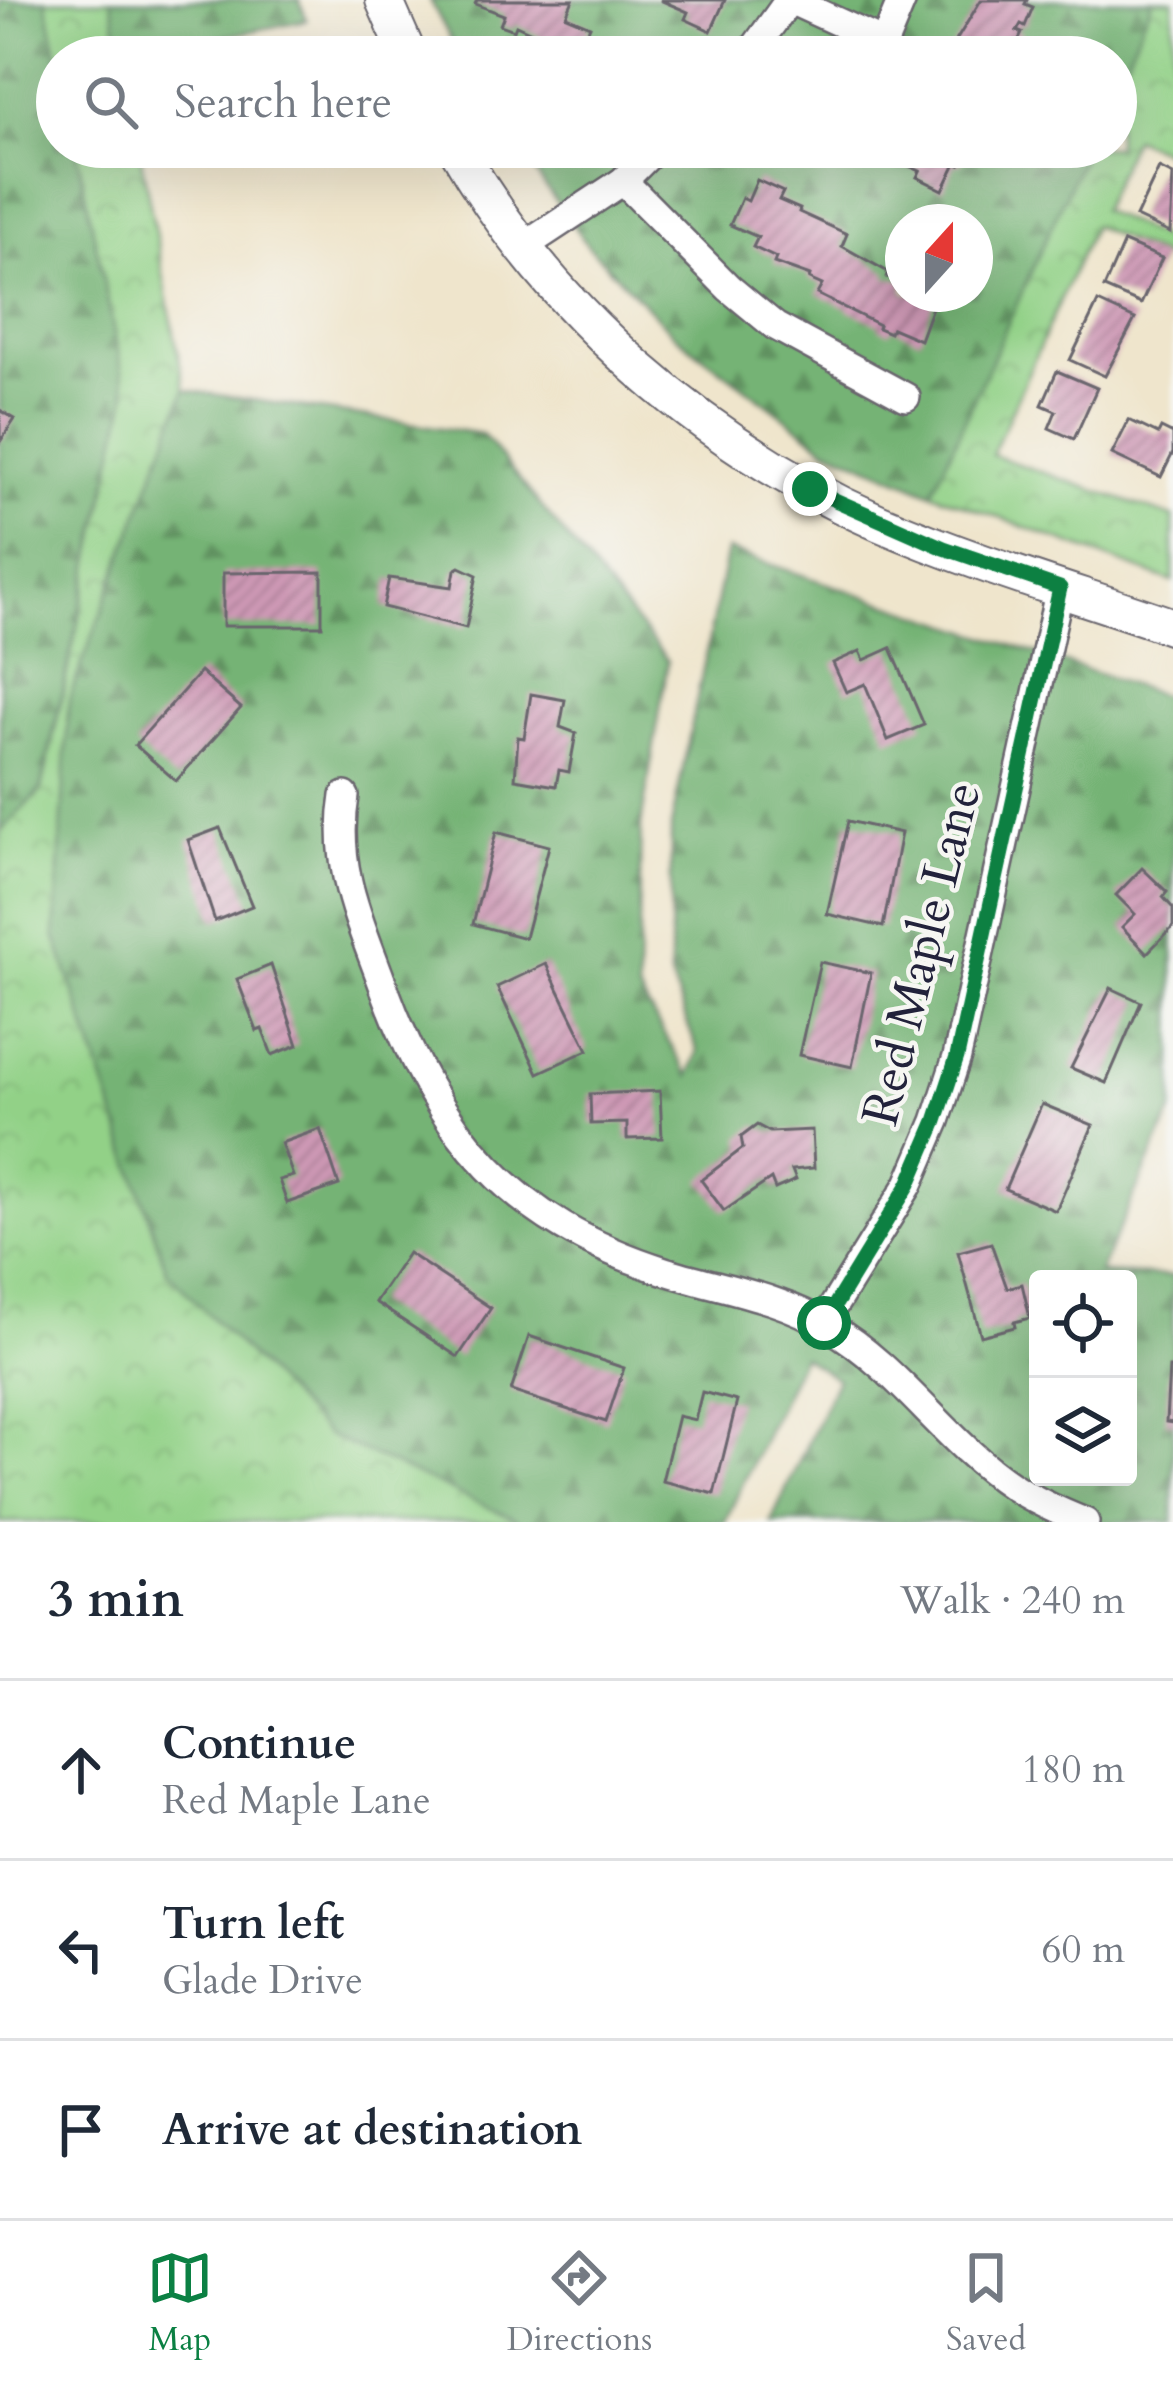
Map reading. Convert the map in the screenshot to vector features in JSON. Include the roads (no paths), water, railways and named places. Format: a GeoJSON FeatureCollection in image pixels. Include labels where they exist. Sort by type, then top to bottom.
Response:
{"type":"FeatureCollection","features":[{"type":"Feature","properties":{"kind":"street"},"geometry":{"type":"LineString","coordinates":[[384,0],[400,36]]}},
{"type":"Feature","properties":{"kind":"street"},"geometry":{"type":"LineString","coordinates":[[763,36],[789,0],[867,36]]}},
{"type":"Feature","properties":{"kind":"street"},"geometry":{"type":"LineString","coordinates":[[887,36],[902,0]]}},
{"type":"Feature","properties":{"kind":"street"},"geometry":{"type":"LineString","coordinates":[[470,168],[523,247],[614,346],[678,402],[741,447],[810,489],[879,522],[1173,627]]}},
{"type":"Feature","properties":{"kind":"street"},"geometry":{"type":"LineString","coordinates":[[523,247],[636,168]]}},
{"type":"Feature","properties":{"kind":"street"},"geometry":{"type":"LineString","coordinates":[[623,181],[729,288],[775,326],[906,397]]}},
{"type":"Feature","properties":{"kind":"street","name":"Red Maple Lane"},"geometry":{"type":"LineString","coordinates":[[824,1323],[894,1211],[936,1121],[957,1057],[1060,588]]}},
{"type":"Feature","properties":{"kind":"street"},"geometry":{"type":"LineString","coordinates":[[344,796],[341,861],[349,892],[409,1053],[432,1098],[473,1152],[535,1209],[582,1239],[626,1258],[776,1302],[824,1323],[898,1378],[1009,1484],[1085,1522]]}}]}
